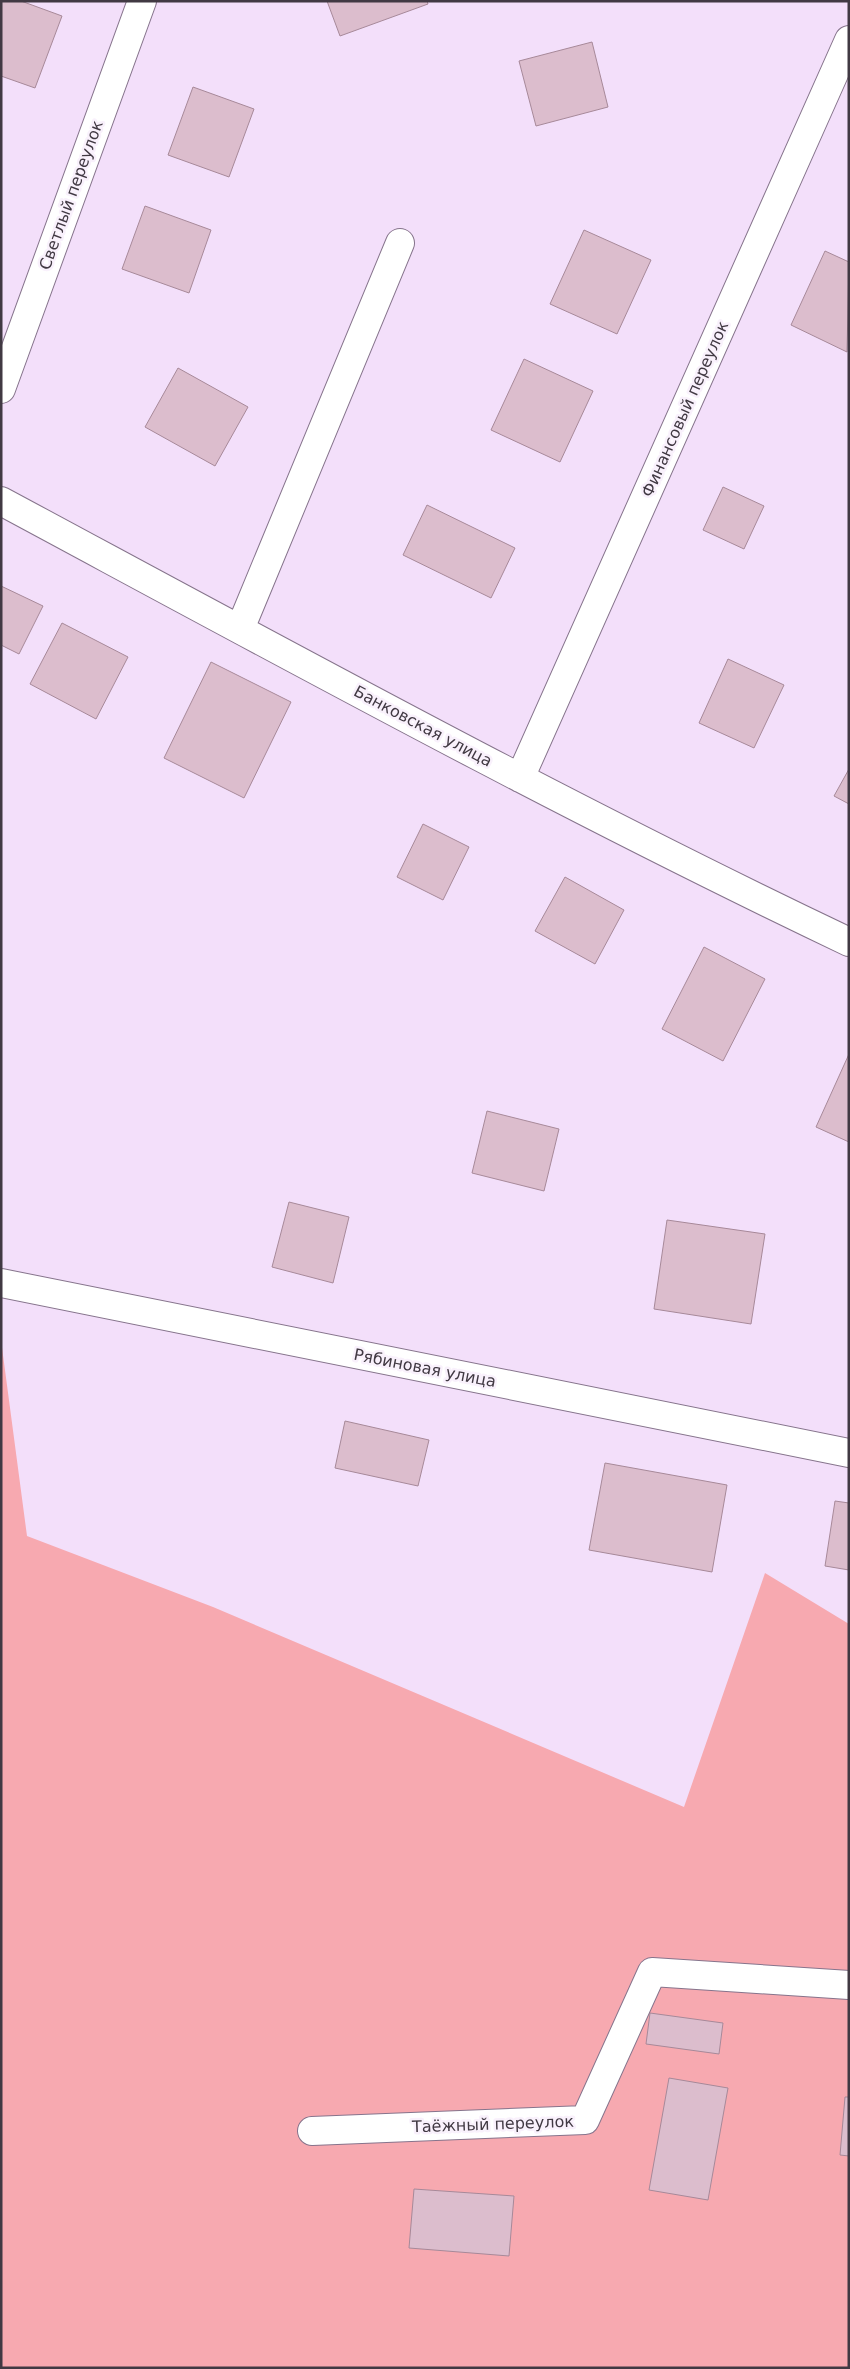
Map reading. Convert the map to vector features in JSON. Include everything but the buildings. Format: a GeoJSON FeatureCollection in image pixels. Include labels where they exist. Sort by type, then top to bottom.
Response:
{"type":"FeatureCollection","features":[{"type":"Feature","properties":{"kind":"street","name":"Светлый переулок"},"geometry":{"type":"LineString","coordinates":[[1,389],[142,1]]}},
{"type":"Feature","properties":{"kind":"street","name":"Финансовый переулок"},"geometry":{"type":"LineString","coordinates":[[520,778],[849,40]]}},
{"type":"Feature","properties":{"kind":"street"},"geometry":{"type":"LineString","coordinates":[[240,629],[400,243]]}},
{"type":"Feature","properties":{"kind":"street","name":"Банковская улица"},"geometry":{"type":"LineString","coordinates":[[1,502],[520,778],[732,886],[849,942]]}},
{"type":"Feature","properties":{"kind":"street","name":"Рябиновая улица"},"geometry":{"type":"LineString","coordinates":[[1,1283],[849,1454]]}},
{"type":"Feature","properties":{"kind":"street","name":"Таёжный переулок"},"geometry":{"type":"LineString","coordinates":[[312,2132],[585,2120],[652,1972],[849,1985]]}},
{"type":"Feature","properties":{"kind":"shaded area"},"geometry":{"type":"Polygon","coordinates":[[[1,1340],[27,1536],[213,1607],[684,1807],[765,1573],[849,1624],[849,2368],[1,2368],[1,1340]]]}}]}
